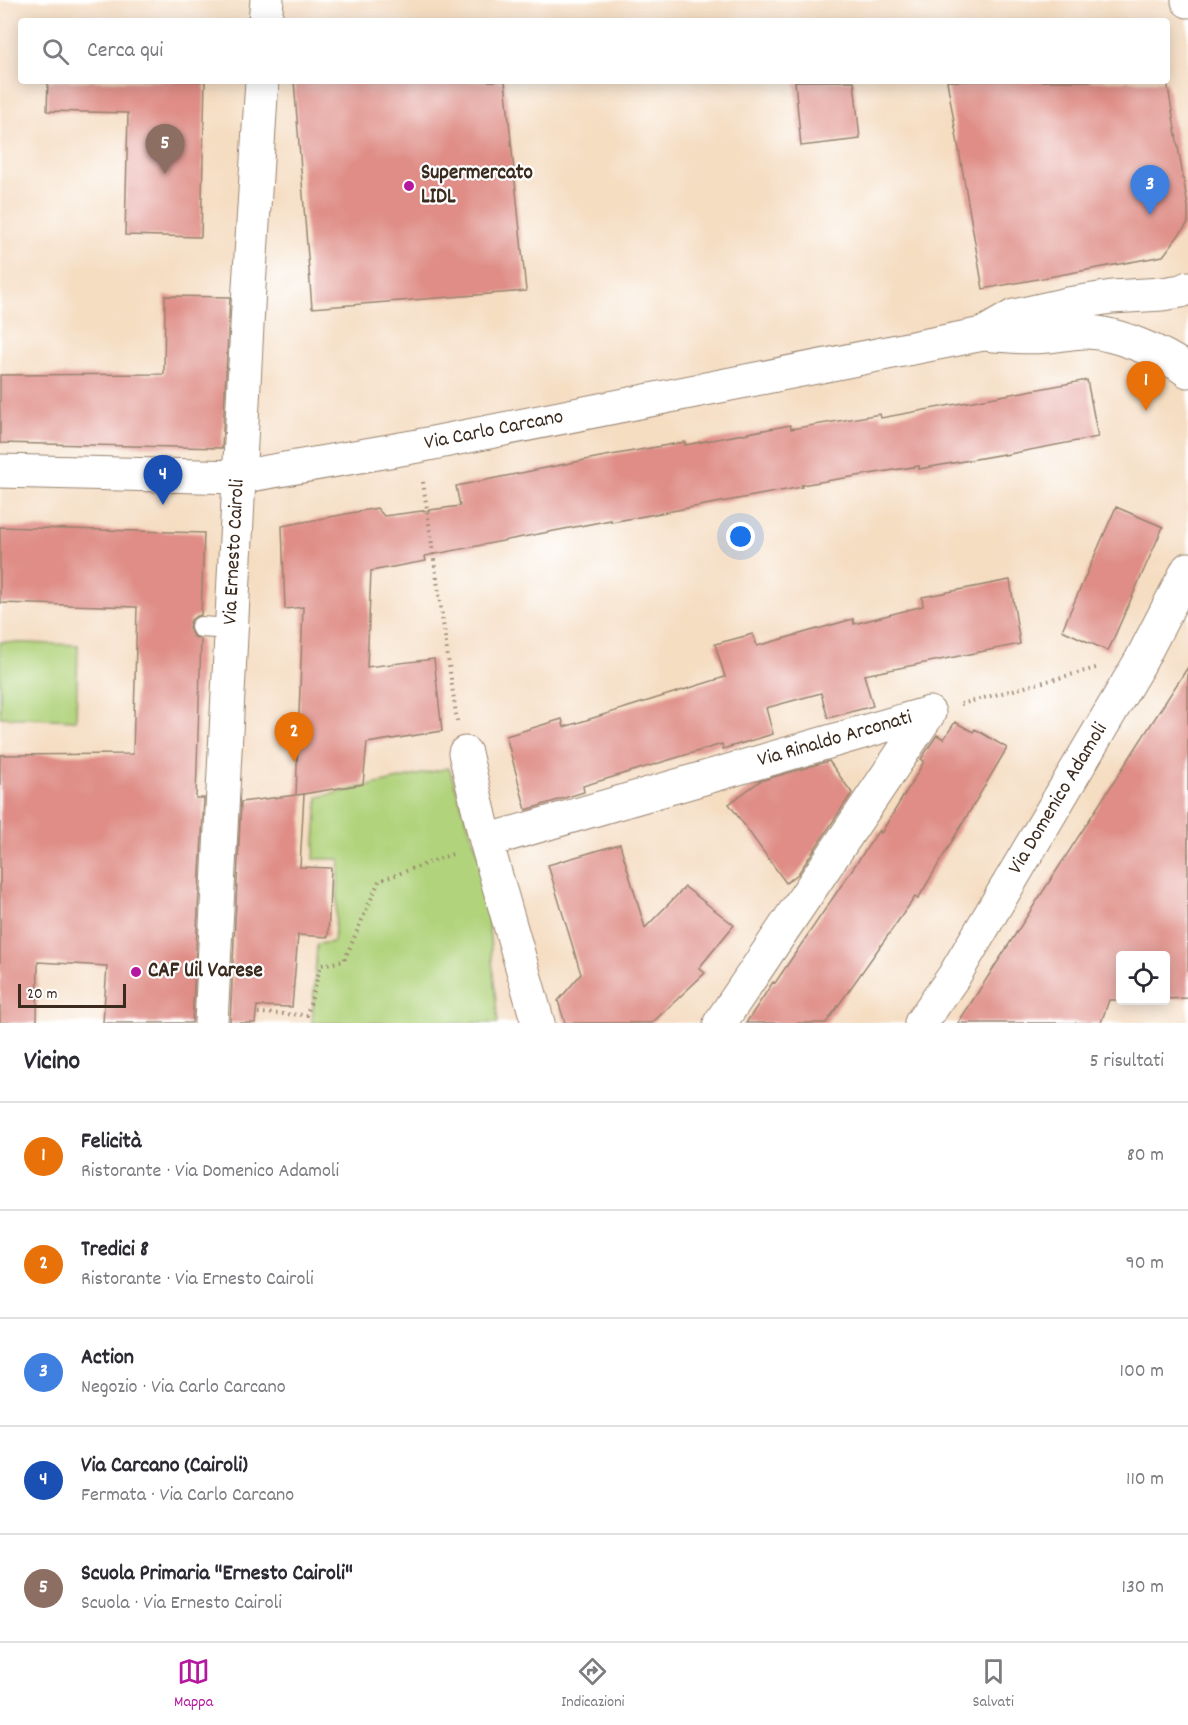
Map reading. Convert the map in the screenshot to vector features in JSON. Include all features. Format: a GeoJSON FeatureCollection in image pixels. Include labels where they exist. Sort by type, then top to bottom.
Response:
{"type":"FeatureCollection","features":[{"type":"Feature","properties":{"kind":"street"},"geometry":{"type":"LineString","coordinates":[[266,18],[267,0]]}},
{"type":"Feature","properties":{"kind":"street","name":"Via Ernesto Cairoli"},"geometry":{"type":"LineString","coordinates":[[212,1023],[216,628],[239,477],[262,84]]}},
{"type":"Feature","properties":{"kind":"street","name":"Via Carlo Carcano"},"geometry":{"type":"LineString","coordinates":[[983,334],[1014,315],[1067,303],[1175,291]]}},
{"type":"Feature","properties":{"kind":"street","name":"Via Carlo Carcano"},"geometry":{"type":"LineString","coordinates":[[0,471],[239,477],[418,446],[983,334],[1014,338],[1086,332],[1119,338],[1152,350],[1185,374]]}},
{"type":"Feature","properties":{"kind":"street","name":"Via Domenico Adamoli"},"geometry":{"type":"LineString","coordinates":[[921,1023],[954,976],[1140,662],[1188,569]]}},
{"type":"Feature","properties":{"kind":"street","name":"Via Rinaldo Arconati"},"geometry":{"type":"LineString","coordinates":[[486,841],[928,713]]}},
{"type":"Feature","properties":{"kind":"street","name":"Via Rinaldo Arconati"},"geometry":{"type":"LineString","coordinates":[[720,1023],[928,713]]}},
{"type":"Feature","properties":{"kind":"street"},"geometry":{"type":"LineString","coordinates":[[465,753],[486,841],[538,1023]]}},
{"type":"Feature","properties":{"kind":"path"},"geometry":{"type":"LineString","coordinates":[[423,480],[454,706],[465,753]]}},
{"type":"Feature","properties":{"kind":"path"},"geometry":{"type":"LineString","coordinates":[[928,713],[1120,661],[1140,662]]}},
{"type":"Feature","properties":{"kind":"path"},"geometry":{"type":"LineString","coordinates":[[258,1013],[307,1015],[321,964],[344,961],[379,881],[486,841]]}},
{"type":"Feature","properties":{"kind":"green space"},"geometry":{"type":"Polygon","coordinates":[[[0,642],[78,645],[76,720],[0,717],[0,642]]]}},
{"type":"Feature","properties":{"kind":"green space"},"geometry":{"type":"Polygon","coordinates":[[[449,768],[483,867],[498,1023],[312,1023],[317,944],[334,942],[340,859],[314,859],[318,797],[449,768]]]}},
{"type":"Feature","properties":{"kind":"building"},"geometry":{"type":"Polygon","coordinates":[[[48,84],[205,84],[201,237],[125,235],[128,113],[47,111],[48,84]]]}},
{"type":"Feature","properties":{"kind":"building","name":"Supermercato LIDL"},"geometry":{"type":"Polygon","coordinates":[[[294,84],[505,84],[526,291],[312,308],[294,84]]]}},
{"type":"Feature","properties":{"kind":"building"},"geometry":{"type":"Polygon","coordinates":[[[795,84],[854,84],[860,139],[801,146],[795,84]]]}},
{"type":"Feature","properties":{"kind":"building"},"geometry":{"type":"Polygon","coordinates":[[[948,84],[1168,84],[1188,207],[1188,223],[1163,256],[983,289],[948,84]]]}},
{"type":"Feature","properties":{"kind":"building"},"geometry":{"type":"Polygon","coordinates":[[[165,296],[230,297],[222,448],[0,443],[0,375],[164,374],[165,296]]]}},
{"type":"Feature","properties":{"kind":"building"},"geometry":{"type":"Polygon","coordinates":[[[1087,380],[1098,437],[919,469],[919,466],[801,485],[802,487],[716,503],[611,522],[611,520],[425,556],[426,561],[371,571],[367,667],[434,659],[442,731],[367,743],[363,784],[297,795],[304,794],[300,867],[331,868],[328,937],[298,935],[292,1007],[257,1006],[255,1023],[230,1023],[241,802],[296,795],[303,607],[285,609],[282,526],[377,508],[384,516],[460,506],[456,486],[600,457],[685,442],[685,445],[790,425],[791,429],[880,414],[881,418],[1087,380]]]}},
{"type":"Feature","properties":{"kind":"building"},"geometry":{"type":"Polygon","coordinates":[[[1116,507],[1163,527],[1108,651],[1062,630],[1116,507]]]}},
{"type":"Feature","properties":{"kind":"building"},"geometry":{"type":"Polygon","coordinates":[[[0,527],[204,533],[201,615],[191,620],[189,627],[194,637],[201,639],[196,798],[204,798],[192,1023],[103,1023],[107,966],[38,962],[37,1023],[0,1023],[0,755],[133,754],[137,607],[0,603],[0,527]]]}},
{"type":"Feature","properties":{"kind":"building"},"geometry":{"type":"Polygon","coordinates":[[[1010,580],[1020,644],[864,675],[873,706],[828,718],[821,693],[766,708],[773,734],[723,749],[722,744],[583,786],[584,792],[526,810],[506,736],[562,719],[564,727],[725,677],[715,644],[753,634],[757,646],[853,619],[854,624],[923,606],[922,597],[1010,580]]]}},
{"type":"Feature","properties":{"kind":"building"},"geometry":{"type":"Polygon","coordinates":[[[1188,667],[1188,998],[1170,999],[1170,951],[1116,951],[1116,1000],[1109,1000],[1101,1023],[958,1023],[1188,667]]]}},
{"type":"Feature","properties":{"kind":"building"},"geometry":{"type":"Polygon","coordinates":[[[955,722],[973,732],[975,729],[1007,748],[918,899],[915,897],[826,1023],[746,1023],[879,830],[881,833],[917,774],[924,761],[921,759],[937,735],[944,739],[955,722]]]}},
{"type":"Feature","properties":{"kind":"building"},"geometry":{"type":"Polygon","coordinates":[[[829,761],[852,793],[798,874],[786,883],[729,804],[760,781],[829,761]]]}},
{"type":"Feature","properties":{"kind":"building"},"geometry":{"type":"Polygon","coordinates":[[[620,844],[645,928],[685,887],[734,925],[699,968],[705,973],[652,1023],[565,1023],[558,1001],[581,974],[548,865],[620,844]]]}},
{"type":"Feature","properties":{"kind":"place","name":"Scuola Primaria \"Ernesto Cairoli\""},"geometry":{"type":"Point","coordinates":[165,174]}},
{"type":"Feature","properties":{"kind":"place","name":"Supermercato LIDL"},"geometry":{"type":"Point","coordinates":[409,186]}},
{"type":"Feature","properties":{"kind":"place","name":"Action"},"geometry":{"type":"Point","coordinates":[1150,215]}},
{"type":"Feature","properties":{"kind":"place","name":"Felicità"},"geometry":{"type":"Point","coordinates":[1146,411]}},
{"type":"Feature","properties":{"kind":"place","name":"Via Carcano (Cairoli)"},"geometry":{"type":"Point","coordinates":[163,505]}},
{"type":"Feature","properties":{"kind":"place","name":"Tredici 8"},"geometry":{"type":"Point","coordinates":[294,762]}},
{"type":"Feature","properties":{"kind":"place","name":"CAF Uil Varese"},"geometry":{"type":"Point","coordinates":[136,972]}}]}
